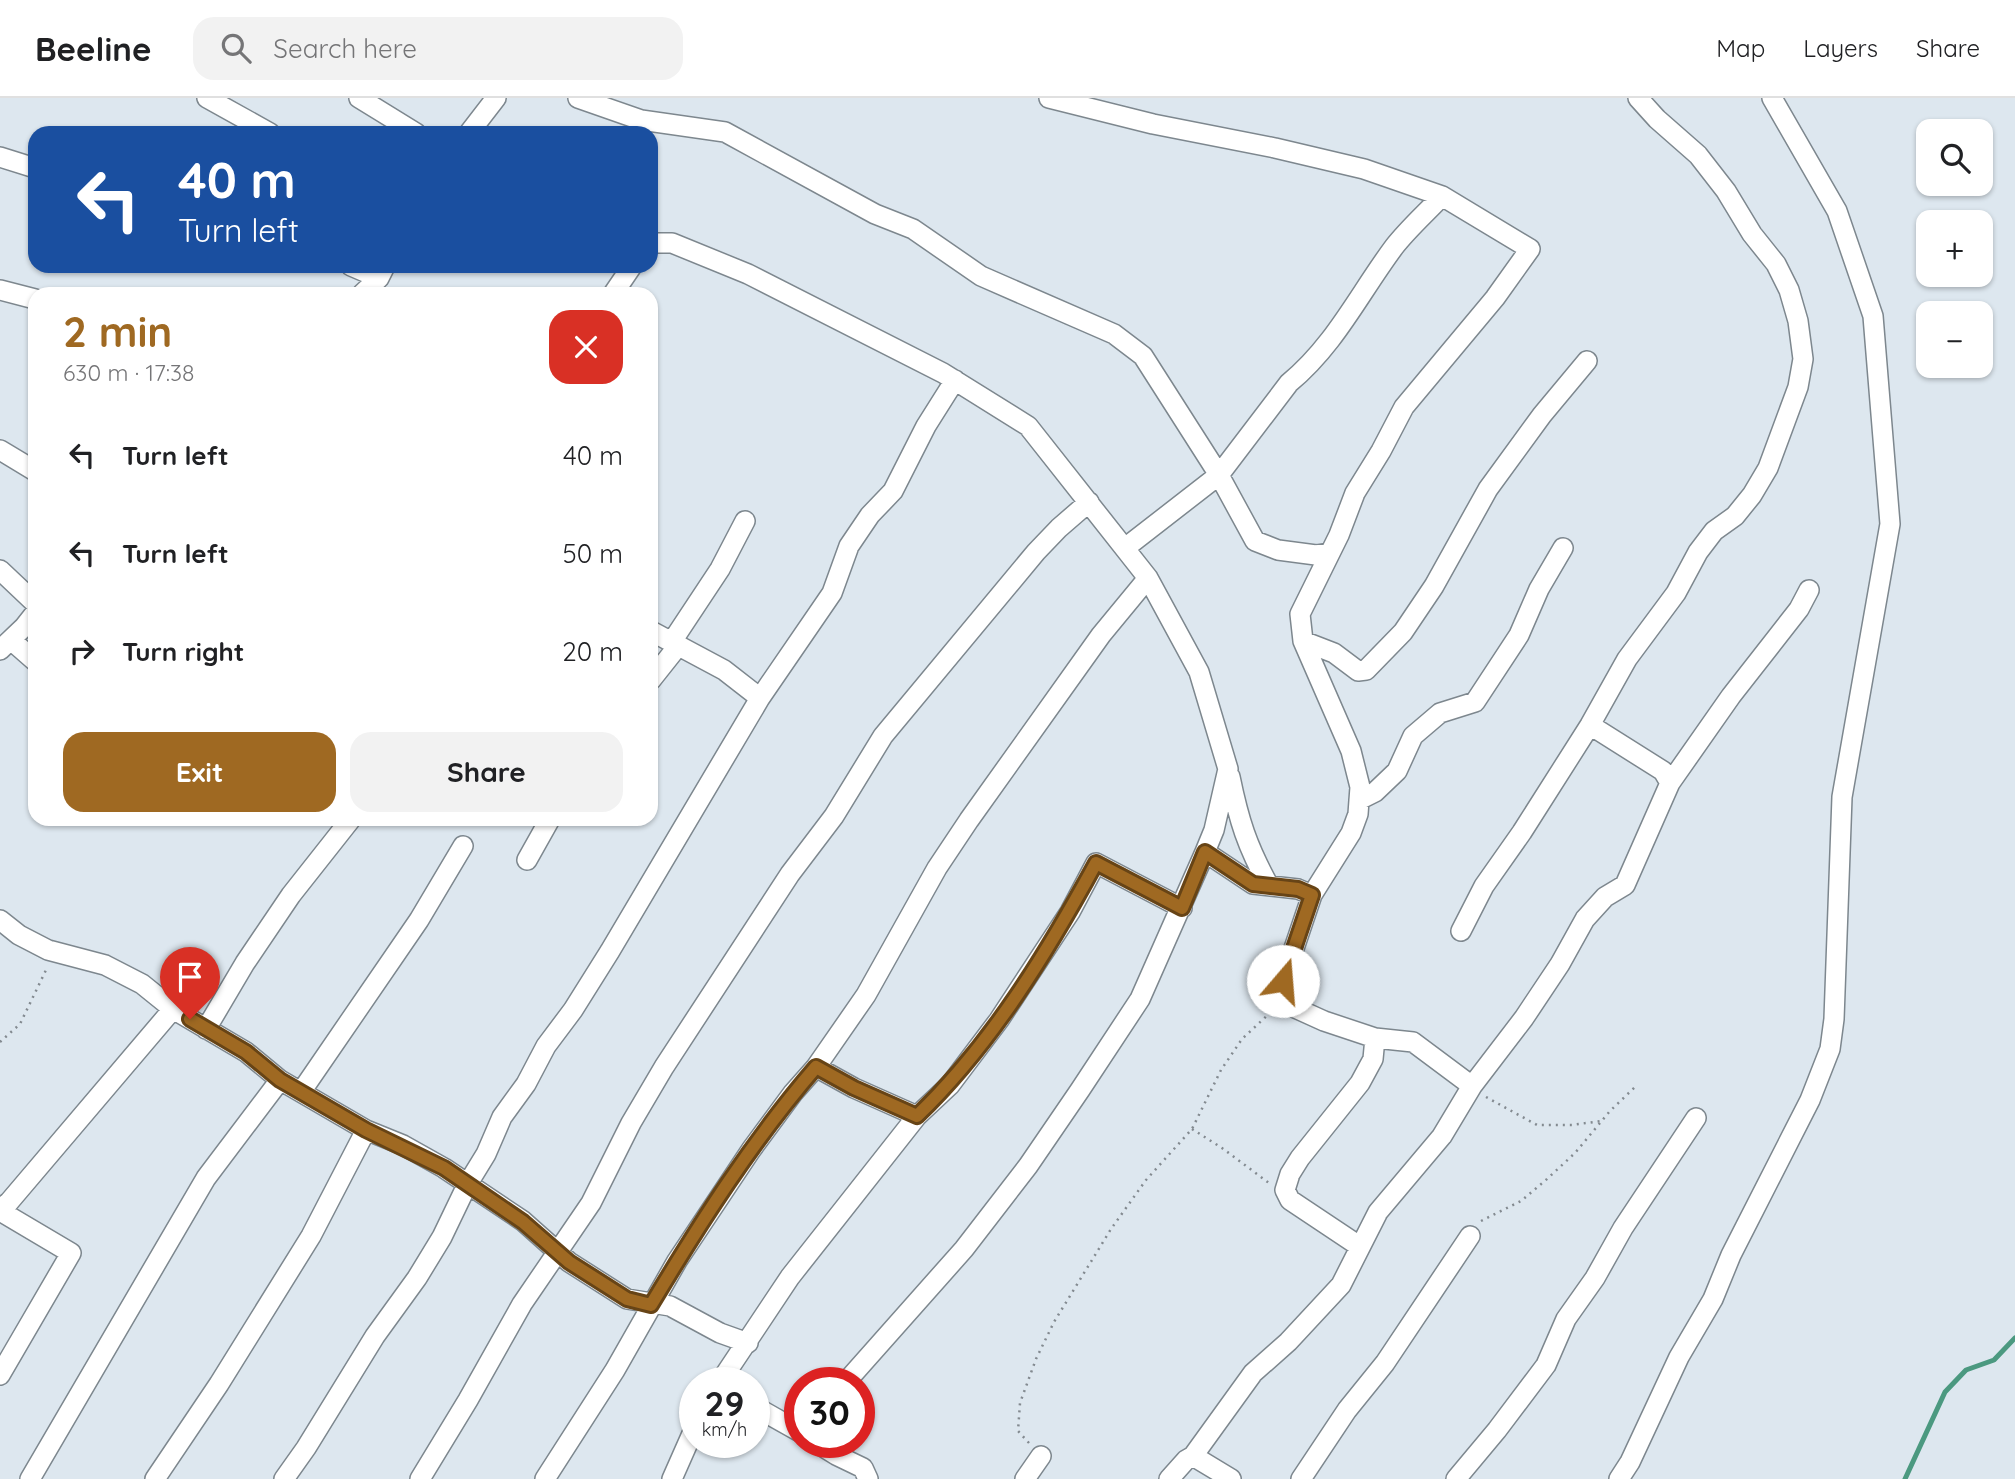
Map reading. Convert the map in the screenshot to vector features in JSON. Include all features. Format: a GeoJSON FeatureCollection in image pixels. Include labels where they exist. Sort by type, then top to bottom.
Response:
{"type":"FeatureCollection","features":[{"type":"Feature","properties":{"kind":"street"},"geometry":{"type":"LineString","coordinates":[[207,98],[257,126]]}},
{"type":"Feature","properties":{"kind":"street"},"geometry":{"type":"LineString","coordinates":[[359,98],[405,126]]}},
{"type":"Feature","properties":{"kind":"street"},"geometry":{"type":"LineString","coordinates":[[474,126],[496,98]]}},
{"type":"Feature","properties":{"kind":"street"},"geometry":{"type":"LineString","coordinates":[[578,98],[641,120],[725,132],[875,214],[913,229],[981,276],[1114,334],[1143,356],[1219,475],[1255,541],[1278,550],[1316,555],[1329,553]]}},
{"type":"Feature","properties":{"kind":"street"},"geometry":{"type":"LineString","coordinates":[[1049,98],[1153,124],[1364,169],[1442,196],[1530,249],[1495,299],[1404,407],[1381,451],[1354,493],[1339,535],[1300,614],[1303,642],[1351,751],[1360,787],[1358,814],[1351,833],[1312,895],[1283,981],[1285,997],[1293,1007],[1314,1017],[1375,1038],[1413,1042],[1472,1086]]}},
{"type":"Feature","properties":{"kind":"street"},"geometry":{"type":"LineString","coordinates":[[1461,931],[1484,886],[1590,725],[1627,659],[1676,593],[1698,552],[1714,531],[1735,516],[1752,495],[1768,468],[1798,387],[1803,359],[1798,321],[1789,289],[1776,264],[1698,155],[1657,119],[1638,98]]}},
{"type":"Feature","properties":{"kind":"street"},"geometry":{"type":"LineString","coordinates":[[1626,1473],[1679,1357],[1713,1299],[1731,1255],[1810,1100],[1829,1049],[1835,1007],[1842,797],[1889,524],[1873,316],[1837,211],[1772,98]]}},
{"type":"Feature","properties":{"kind":"street"},"geometry":{"type":"LineString","coordinates":[[0,157],[28,166]]}},
{"type":"Feature","properties":{"kind":"street"},"geometry":{"type":"LineString","coordinates":[[1125,548],[1219,475],[1289,383],[1343,325],[1395,245],[1442,196]]}},
{"type":"Feature","properties":{"kind":"street"},"geometry":{"type":"LineString","coordinates":[[658,243],[672,243],[748,274],[955,380],[1028,426],[1148,578],[1199,672],[1228,769],[1240,824],[1254,859],[1269,886]]}},
{"type":"Feature","properties":{"kind":"street"},"geometry":{"type":"LineString","coordinates":[[368,287],[381,273]]}},
{"type":"Feature","properties":{"kind":"street"},"geometry":{"type":"LineString","coordinates":[[0,290],[28,297]]}},
{"type":"Feature","properties":{"kind":"street"},"geometry":{"type":"LineString","coordinates":[[1303,642],[1334,653],[1358,671],[1366,670],[1403,632],[1434,586],[1488,489],[1542,415],[1587,360]]}},
{"type":"Feature","properties":{"kind":"street"},"geometry":{"type":"LineString","coordinates":[[284,1479],[442,1237],[467,1185],[486,1154],[502,1117],[526,1084],[546,1046],[573,1010],[610,951],[760,698],[832,593],[849,546],[870,515],[893,491],[926,426],[955,380]]}},
{"type":"Feature","properties":{"kind":"street"},"geometry":{"type":"LineString","coordinates":[[0,450],[28,467]]}},
{"type":"Feature","properties":{"kind":"street"},"geometry":{"type":"LineString","coordinates":[[420,1479],[522,1304],[591,1203],[631,1123],[695,1017],[790,874],[834,816],[883,736],[1036,552],[1089,502]]}},
{"type":"Feature","properties":{"kind":"street"},"geometry":{"type":"LineString","coordinates":[[658,669],[720,569],[745,521]]}},
{"type":"Feature","properties":{"kind":"street"},"geometry":{"type":"LineString","coordinates":[[1359,800],[1376,792],[1397,771],[1413,736],[1440,713],[1475,702],[1518,635],[1539,589],[1563,548]]}},
{"type":"Feature","properties":{"kind":"street"},"geometry":{"type":"LineString","coordinates":[[0,570],[28,596]]}},
{"type":"Feature","properties":{"kind":"street"},"geometry":{"type":"LineString","coordinates":[[545,1479],[615,1370],[651,1305],[751,1150],[816,1067],[866,995],[937,868],[969,820],[1101,635],[1148,578]]}},
{"type":"Feature","properties":{"kind":"street"},"geometry":{"type":"LineString","coordinates":[[1168,1479],[1193,1456],[1253,1373],[1288,1342],[1340,1285],[1378,1212],[1442,1136],[1472,1086],[1524,1018],[1560,964],[1585,919],[1605,897],[1625,885],[1670,783],[1731,696],[1799,609],[1808,590]]}},
{"type":"Feature","properties":{"kind":"street"},"geometry":{"type":"LineString","coordinates":[[28,622],[5,645],[28,657]]}},
{"type":"Feature","properties":{"kind":"street"},"geometry":{"type":"LineString","coordinates":[[658,635],[724,670],[760,698]]}},
{"type":"Feature","properties":{"kind":"street"},"geometry":{"type":"LineString","coordinates":[[1590,725],[1663,771],[1670,783]]}},
{"type":"Feature","properties":{"kind":"street"},"geometry":{"type":"LineString","coordinates":[[859,1367],[964,1249],[1028,1166],[1140,999],[1214,830],[1228,769]]}},
{"type":"Feature","properties":{"kind":"street"},"geometry":{"type":"LineString","coordinates":[[1214,830],[1240,824]]}},
{"type":"Feature","properties":{"kind":"street"},"geometry":{"type":"LineString","coordinates":[[206,1029],[245,963],[291,895],[345,826]]}},
{"type":"Feature","properties":{"kind":"street"},"geometry":{"type":"LineString","coordinates":[[527,860],[546,826]]}},
{"type":"Feature","properties":{"kind":"street"},"geometry":{"type":"LineString","coordinates":[[301,1092],[419,920],[463,846]]}},
{"type":"Feature","properties":{"kind":"street"},"geometry":{"type":"LineString","coordinates":[[1205,852],[1253,884],[1298,889],[1312,895]]}},
{"type":"Feature","properties":{"kind":"street"},"geometry":{"type":"LineString","coordinates":[[733,1367],[790,1277],[917,1116],[950,1085],[999,1020],[1070,912],[1096,863],[1182,908]]}},
{"type":"Feature","properties":{"kind":"street"},"geometry":{"type":"LineString","coordinates":[[0,920],[19,935],[48,950],[105,965],[142,984],[173,1009],[246,1052],[280,1080],[366,1130],[444,1168],[523,1222],[569,1262],[627,1299],[670,1307],[720,1333],[748,1343]]}},
{"type":"Feature","properties":{"kind":"street"},"geometry":{"type":"LineString","coordinates":[[0,1375],[71,1253],[0,1210],[173,1009]]}},
{"type":"Feature","properties":{"kind":"street"},"geometry":{"type":"LineString","coordinates":[[1359,1246],[1290,1200],[1285,1190],[1290,1174],[1300,1158],[1360,1083],[1373,1059],[1375,1038]]}},
{"type":"Feature","properties":{"kind":"street"},"geometry":{"type":"LineString","coordinates":[[816,1067],[854,1088],[917,1116]]}},
{"type":"Feature","properties":{"kind":"street"},"geometry":{"type":"LineString","coordinates":[[30,1479],[206,1178],[280,1080]]}},
{"type":"Feature","properties":{"kind":"street"},"geometry":{"type":"LineString","coordinates":[[1456,1479],[1546,1364],[1566,1319],[1696,1118]]}},
{"type":"Feature","properties":{"kind":"street"},"geometry":{"type":"LineString","coordinates":[[155,1479],[219,1384],[311,1236],[366,1130]]}},
{"type":"Feature","properties":{"kind":"street"},"geometry":{"type":"LineString","coordinates":[[1301,1479],[1347,1410],[1385,1363],[1470,1236]]}},
{"type":"Feature","properties":{"kind":"street"},"geometry":{"type":"LineString","coordinates":[[1025,1479],[1041,1456]]}},
{"type":"Feature","properties":{"kind":"street"},"geometry":{"type":"LineString","coordinates":[[1193,1456],[1231,1479]]}},
{"type":"Feature","properties":{"kind":"street"},"geometry":{"type":"LineString","coordinates":[[672,1479],[681,1458]]}},
{"type":"Feature","properties":{"kind":"street"},"geometry":{"type":"LineString","coordinates":[[842,1458],[863,1468],[868,1479]]}},
{"type":"Feature","properties":{"kind":"path"},"geometry":{"type":"LineString","coordinates":[[0,1042],[20,1024],[35,997],[46,974],[48,950]]}},
{"type":"Feature","properties":{"kind":"path"},"geometry":{"type":"LineString","coordinates":[[1041,1456],[1018,1431],[1020,1403],[1036,1359],[1054,1322],[1111,1229],[1146,1180],[1192,1129],[1221,1070],[1242,1039],[1285,997]]}},
{"type":"Feature","properties":{"kind":"path"},"geometry":{"type":"LineString","coordinates":[[1472,1086],[1510,1112],[1538,1125],[1572,1125],[1601,1121]]}},
{"type":"Feature","properties":{"kind":"path"},"geometry":{"type":"LineString","coordinates":[[1470,1236],[1482,1219],[1521,1201],[1547,1179],[1575,1153],[1634,1087]]}},
{"type":"Feature","properties":{"kind":"path"},"geometry":{"type":"LineString","coordinates":[[1192,1129],[1266,1181],[1285,1190]]}},
{"type":"Feature","properties":{"kind":"waterway"},"geometry":{"type":"LineString","coordinates":[[1905,1479],[1945,1392],[1966,1370],[1994,1360],[2015,1338]]}},
{"type":"Feature","properties":{"kind":"route"},"geometry":{"type":"LineString","coordinates":[[190,1019],[246,1052],[280,1080],[366,1130],[444,1168],[523,1222],[569,1262],[627,1299],[651,1305],[751,1150],[816,1067],[854,1088],[917,1116],[950,1085],[1041,958],[1096,863],[1182,908],[1205,852],[1253,884],[1298,889],[1312,895],[1283,981]]}}]}
